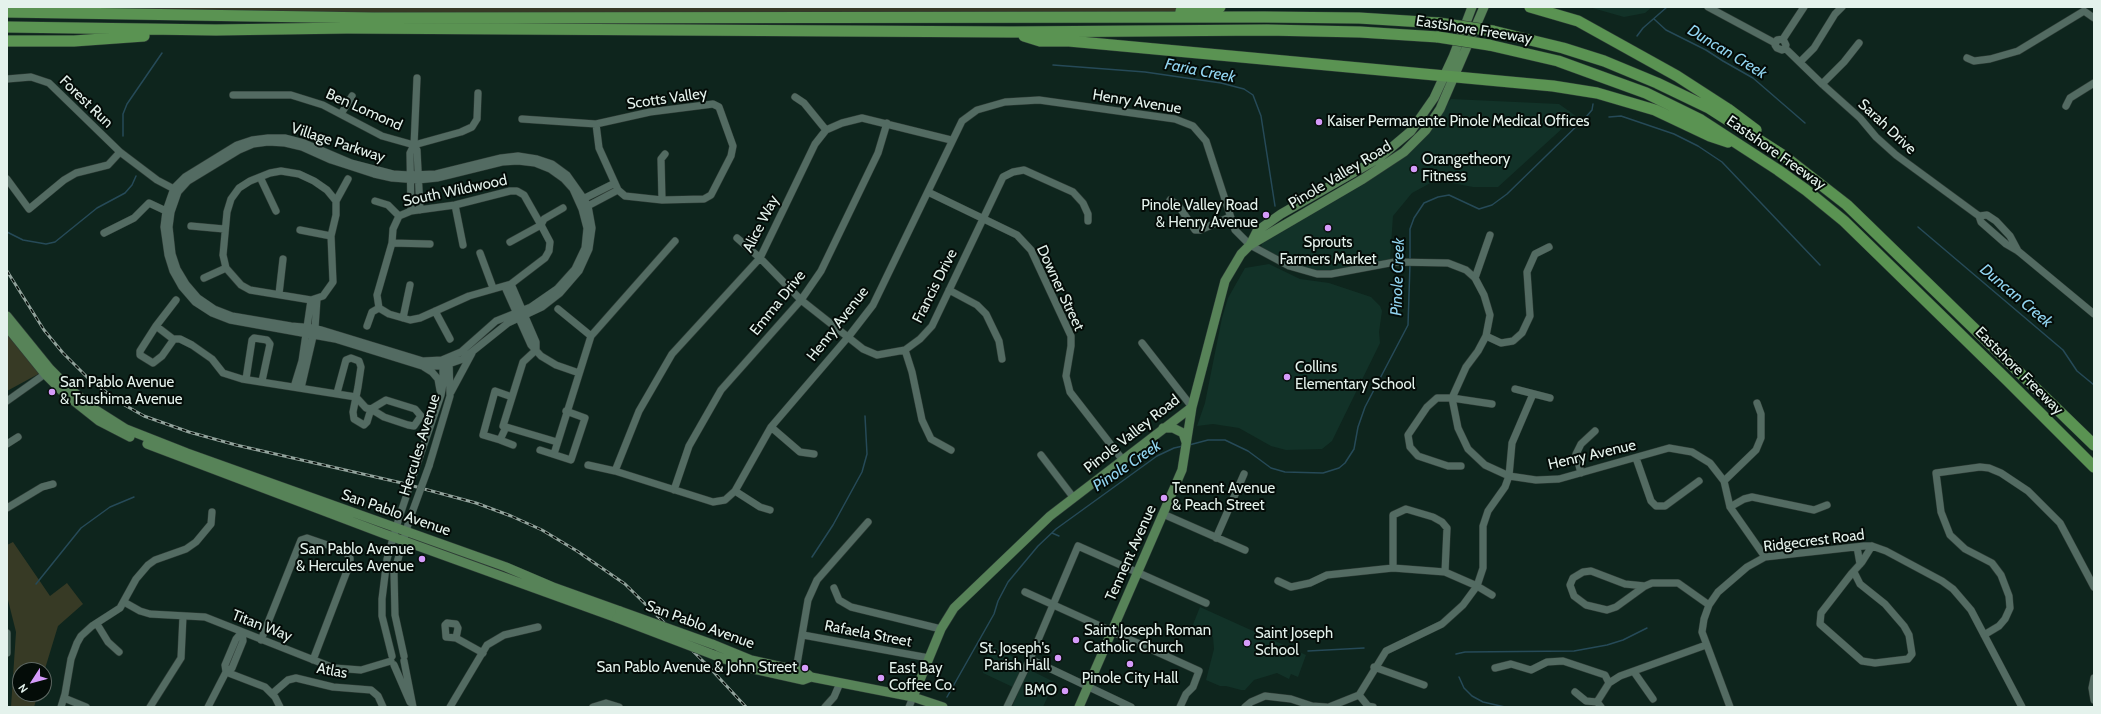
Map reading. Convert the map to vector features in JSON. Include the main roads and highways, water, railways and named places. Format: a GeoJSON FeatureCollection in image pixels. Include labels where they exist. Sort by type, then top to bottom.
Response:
{"type":"FeatureCollection","features":[{"type":"Feature","properties":{"kind":"highway"},"geometry":{"type":"LineString","coordinates":[[1107,17],[1220,7]]}},
{"type":"Feature","properties":{"kind":"highway"},"geometry":{"type":"LineString","coordinates":[[1530,7],[1578,21],[1677,76],[1728,109],[1767,138],[1784,156]]}},
{"type":"Feature","properties":{"kind":"highway","name":"Eastshore Freeway"},"geometry":{"type":"LineString","coordinates":[[7,12],[373,18],[1359,18],[1439,23],[1493,31],[1563,48],[1604,61],[1657,83],[1709,108],[1784,156],[1818,181],[1857,214],[2094,445]]}},
{"type":"Feature","properties":{"kind":"highway","name":"Eastshore Freeway"},"geometry":{"type":"LineString","coordinates":[[7,27],[216,30],[348,28],[1011,32],[1267,30],[1360,32],[1438,37],[1489,45],[1552,59],[1646,93],[1701,120],[1737,142],[1806,190],[1844,221],[2094,467]]}},
{"type":"Feature","properties":{"kind":"highway"},"geometry":{"type":"LineString","coordinates":[[7,41],[74,41],[216,30]]}},
{"type":"Feature","properties":{"kind":"highway"},"geometry":{"type":"LineString","coordinates":[[1011,32],[1040,40],[1069,41],[1443,77],[1553,86],[1597,92],[1655,110],[1725,142],[1737,142]]}},
{"type":"Feature","properties":{"kind":"main road","name":"Pinole Valley Road"},"geometry":{"type":"LineString","coordinates":[[1250,245],[1258,231],[1281,214],[1390,151],[1411,131],[1424,115],[1434,98],[1453,57],[1472,7]]}},
{"type":"Feature","properties":{"kind":"main road","name":"Pinole Valley Road"},"geometry":{"type":"LineString","coordinates":[[913,697],[941,629],[954,608],[1050,516],[1122,459],[1192,407],[1225,281],[1241,254],[1250,245],[1363,179],[1404,152],[1426,130],[1436,115],[1455,78],[1484,7]]}},
{"type":"Feature","properties":{"kind":"main road","name":"San Pablo Avenue"},"geometry":{"type":"LineString","coordinates":[[7,316],[50,368],[70,389],[96,410],[121,426],[395,533]]}},
{"type":"Feature","properties":{"kind":"main road","name":"San Pablo Avenue"},"geometry":{"type":"LineString","coordinates":[[7,327],[45,374],[82,409],[124,434],[180,458],[395,533],[506,567],[714,655],[749,668],[803,680],[811,677]]}},
{"type":"Feature","properties":{"kind":"main road","name":"Tennent Avenue"},"geometry":{"type":"LineString","coordinates":[[1079,707],[1182,470],[1192,407]]}},
{"type":"Feature","properties":{"kind":"main road"},"geometry":{"type":"LineString","coordinates":[[1163,428],[1173,428],[1183,433],[1186,442]]}},
{"type":"Feature","properties":{"kind":"main road","name":"San Pablo Avenue"},"geometry":{"type":"LineString","coordinates":[[619,615],[712,644],[751,660],[805,672],[811,677],[913,697],[943,707]]}},
{"type":"Feature","properties":{"kind":"waterway","name":"Pinole Creek"},"geometry":{"type":"LineString","coordinates":[[1637,36],[1643,28],[1667,7]]}},
{"type":"Feature","properties":{"kind":"waterway","name":"Duncan Creek"},"geometry":{"type":"LineString","coordinates":[[1654,19],[1666,30],[1706,50],[1753,78],[1805,123]]}},
{"type":"Feature","properties":{"kind":"waterway"},"geometry":{"type":"LineString","coordinates":[[123,136],[123,114],[127,104],[162,53]]}},
{"type":"Feature","properties":{"kind":"waterway","name":"Faria Creek"},"geometry":{"type":"LineString","coordinates":[[1053,65],[1145,72],[1221,83],[1244,89],[1253,95],[1261,116],[1275,206]]}},
{"type":"Feature","properties":{"kind":"waterway","name":"Pinole Creek"},"geometry":{"type":"LineString","coordinates":[[1410,261],[1410,229],[1414,218],[1424,203],[1438,197],[1449,195],[1479,209],[1492,205],[1507,194],[1586,117],[1592,110],[1593,104]]}},
{"type":"Feature","properties":{"kind":"waterway"},"geometry":{"type":"LineString","coordinates":[[1609,117],[1621,116],[1674,134],[1698,146],[1722,162],[1820,265]]}},
{"type":"Feature","properties":{"kind":"waterway"},"geometry":{"type":"LineString","coordinates":[[7,232],[23,240],[46,244],[55,242],[97,208],[125,193],[132,185],[136,176]]}},
{"type":"Feature","properties":{"kind":"waterway","name":"Duncan Creek"},"geometry":{"type":"LineString","coordinates":[[1918,227],[2063,350],[2077,371],[2094,385]]}},
{"type":"Feature","properties":{"kind":"waterway","name":"Pinole Creek"},"geometry":{"type":"LineString","coordinates":[[1189,445],[1208,440],[1225,440],[1248,451],[1271,468],[1285,472],[1323,473],[1339,468],[1345,463],[1354,449],[1358,427],[1365,407],[1408,325],[1410,264]]}},
{"type":"Feature","properties":{"kind":"waterway"},"geometry":{"type":"LineString","coordinates":[[812,557],[833,525],[862,472],[867,454],[865,416]]}},
{"type":"Feature","properties":{"kind":"waterway","name":"Pinole Creek"},"geometry":{"type":"LineString","coordinates":[[947,697],[994,614],[998,601],[1008,582],[1038,546],[1056,529],[1157,456],[1174,448],[1183,446]]}},
{"type":"Feature","properties":{"kind":"waterway"},"geometry":{"type":"LineString","coordinates":[[36,584],[81,528],[110,507],[134,497]]}},
{"type":"Feature","properties":{"kind":"waterway","name":"Pinole Creek"},"geometry":{"type":"LineString","coordinates":[[1052,533],[1059,536]]}},
{"type":"Feature","properties":{"kind":"waterway"},"geometry":{"type":"LineString","coordinates":[[1456,654],[1465,652],[1574,651],[1607,645],[1623,640],[1647,628]]}},
{"type":"Feature","properties":{"kind":"waterway"},"geometry":{"type":"LineString","coordinates":[[1308,651],[1364,648]]}},
{"type":"Feature","properties":{"kind":"waterway"},"geometry":{"type":"LineString","coordinates":[[1459,677],[1464,688],[1472,696],[1483,702],[1505,707]]}},
{"type":"Feature","properties":{"kind":"railway"},"geometry":{"type":"LineString","coordinates":[[7,271],[44,330],[63,353],[90,380],[121,403],[144,416],[189,432],[236,445],[402,483],[476,503],[511,516],[542,530],[577,551],[625,584],[709,667],[746,707]]}},
{"type":"Feature","properties":{"kind":"place","name":"Kaiser Permanente Pinole Medical Offices"},"geometry":{"type":"Point","coordinates":[1319,122]}},
{"type":"Feature","properties":{"kind":"place","name":"Orangetheory Fitness"},"geometry":{"type":"Point","coordinates":[1414,169]}},
{"type":"Feature","properties":{"kind":"place","name":"Pinole Valley Road & Henry Avenue"},"geometry":{"type":"Point","coordinates":[1266,215]}},
{"type":"Feature","properties":{"kind":"place","name":"Sprouts Farmers Market"},"geometry":{"type":"Point","coordinates":[1328,228]}},
{"type":"Feature","properties":{"kind":"place","name":"Collins Elementary School"},"geometry":{"type":"Point","coordinates":[1287,377]}},
{"type":"Feature","properties":{"kind":"place","name":"San Pablo Avenue & Tsushima Avenue"},"geometry":{"type":"Point","coordinates":[52,392]}},
{"type":"Feature","properties":{"kind":"place","name":"Tennent Avenue & Peach Street"},"geometry":{"type":"Point","coordinates":[1164,498]}},
{"type":"Feature","properties":{"kind":"place","name":"San Pablo Avenue & Hercules Avenue"},"geometry":{"type":"Point","coordinates":[422,559]}},
{"type":"Feature","properties":{"kind":"place","name":"Saint Joseph Roman Catholic Church"},"geometry":{"type":"Point","coordinates":[1076,640]}},
{"type":"Feature","properties":{"kind":"place","name":"Saint Joseph School"},"geometry":{"type":"Point","coordinates":[1247,643]}},
{"type":"Feature","properties":{"kind":"place","name":"St. Joseph's Parish Hall"},"geometry":{"type":"Point","coordinates":[1058,658]}},
{"type":"Feature","properties":{"kind":"place","name":"Pinole City Hall"},"geometry":{"type":"Point","coordinates":[1130,664]}},
{"type":"Feature","properties":{"kind":"place","name":"San Pablo Avenue & John Street"},"geometry":{"type":"Point","coordinates":[805,668]}},
{"type":"Feature","properties":{"kind":"place","name":"East Bay Coffee Co."},"geometry":{"type":"Point","coordinates":[881,678]}},
{"type":"Feature","properties":{"kind":"place","name":"BMO"},"geometry":{"type":"Point","coordinates":[1065,691]}}]}
